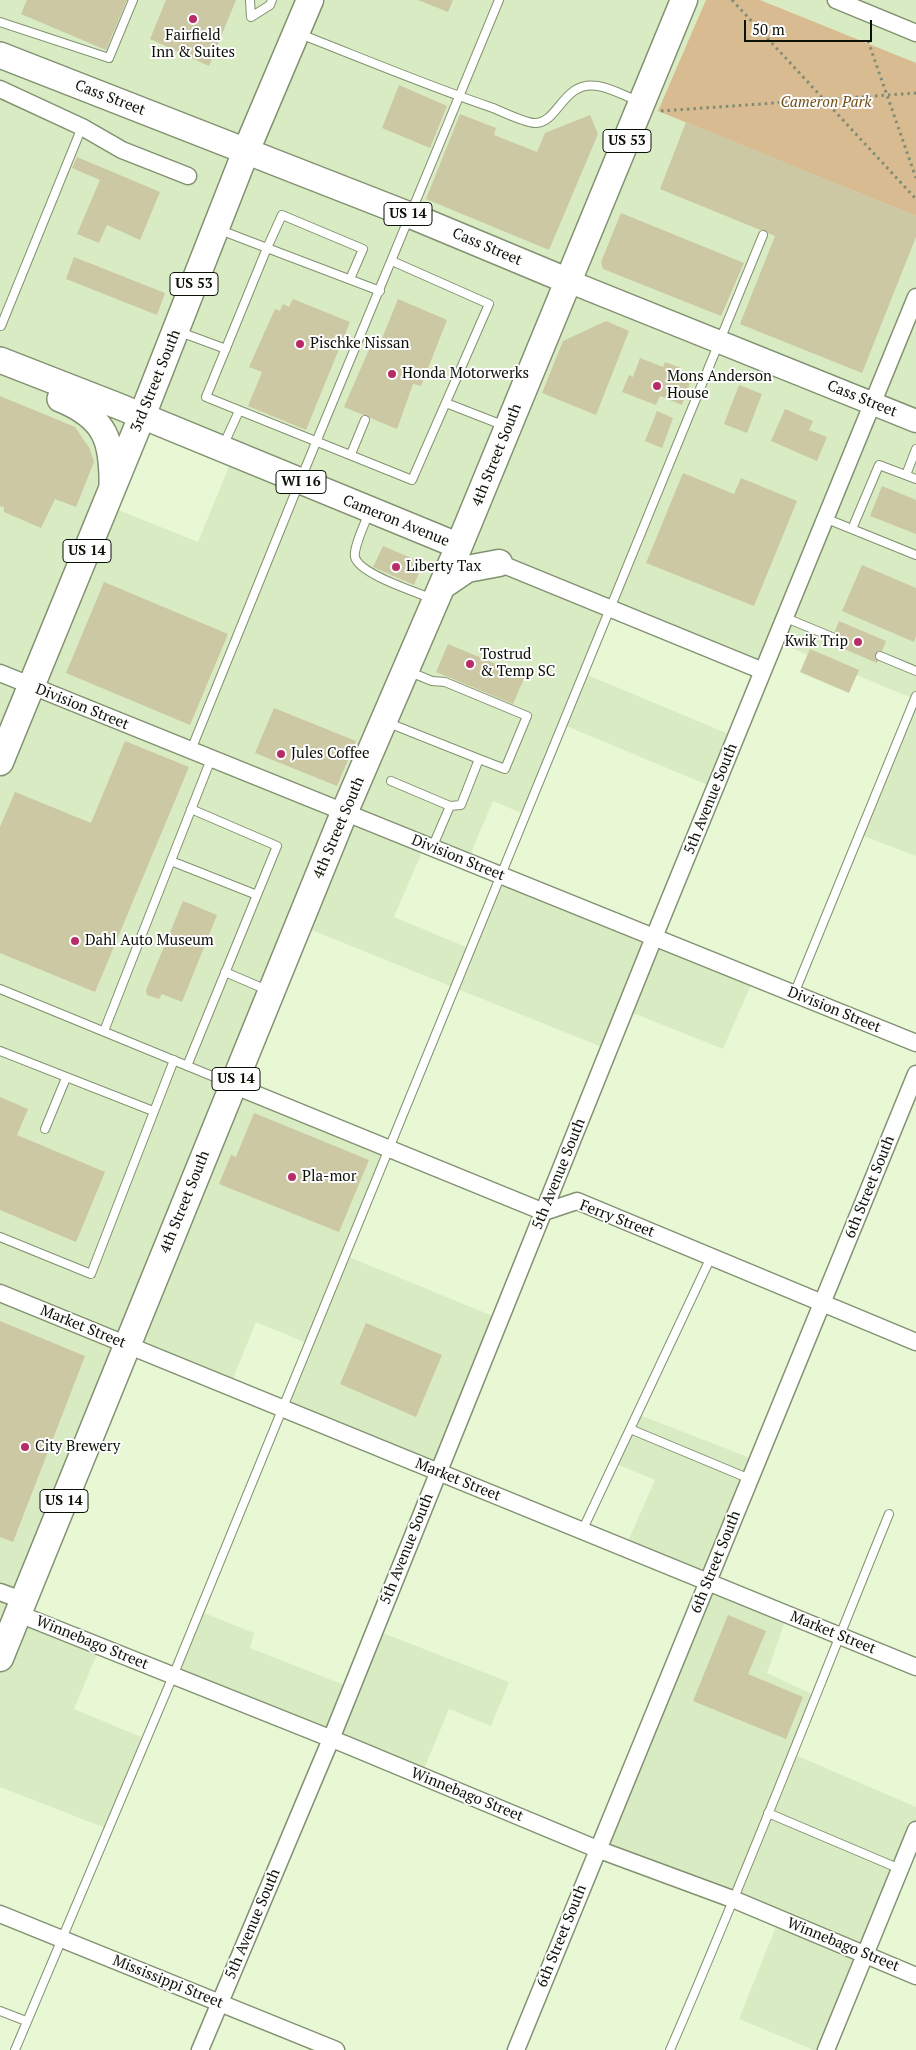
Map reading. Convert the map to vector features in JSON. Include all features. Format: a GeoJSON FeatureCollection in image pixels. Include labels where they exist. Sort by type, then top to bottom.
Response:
{"type":"FeatureCollection","features":[{"type":"Feature","properties":{"kind":"highway","name":"3rd Street South"},"geometry":{"type":"LineString","coordinates":[[0,762],[142,416],[246,152],[310,0]]}},
{"type":"Feature","properties":{"kind":"highway","name":"4th Street South"},"geometry":{"type":"LineString","coordinates":[[0,1658],[344,812],[459,546],[568,281],[651,107],[684,0]]}},
{"type":"Feature","properties":{"kind":"highway"},"geometry":{"type":"LineString","coordinates":[[439,593],[467,569],[498,563]]}},
{"type":"Feature","properties":{"kind":"main road","name":"Cass Street"},"geometry":{"type":"LineString","coordinates":[[0,55],[412,216],[568,281],[916,420]]}},
{"type":"Feature","properties":{"kind":"main road","name":"Cameron Avenue"},"geometry":{"type":"LineString","coordinates":[[0,360],[53,388],[142,416],[459,546]]}},
{"type":"Feature","properties":{"kind":"main road"},"geometry":{"type":"LineString","coordinates":[[0,374],[53,388],[96,420],[111,452],[112,490]]}},
{"type":"Feature","properties":{"kind":"street"},"geometry":{"type":"LineString","coordinates":[[836,0],[858,4],[916,32]]}},
{"type":"Feature","properties":{"kind":"street"},"geometry":{"type":"LineString","coordinates":[[0,89],[82,127],[122,150],[188,176]]}},
{"type":"Feature","properties":{"kind":"street","name":"5th Avenue South"},"geometry":{"type":"LineString","coordinates":[[200,2050],[331,1739],[654,938],[827,519],[916,297]]}},
{"type":"Feature","properties":{"kind":"street"},"geometry":{"type":"LineString","coordinates":[[498,563],[763,671]]}},
{"type":"Feature","properties":{"kind":"street","name":"Division Street"},"geometry":{"type":"LineString","coordinates":[[0,673],[916,1044]]}},
{"type":"Feature","properties":{"kind":"street","name":"6th Street South"},"geometry":{"type":"LineString","coordinates":[[516,2050],[916,1074]]}},
{"type":"Feature","properties":{"kind":"street"},"geometry":{"type":"LineString","coordinates":[[233,1085],[544,1212]]}},
{"type":"Feature","properties":{"kind":"street","name":"Ferry Street"},"geometry":{"type":"LineString","coordinates":[[544,1212],[577,1201],[916,1342]]}},
{"type":"Feature","properties":{"kind":"street","name":"Market Street"},"geometry":{"type":"LineString","coordinates":[[0,1292],[916,1667]]}},
{"type":"Feature","properties":{"kind":"street","name":"Winnebago Street"},"geometry":{"type":"LineString","coordinates":[[0,1592],[21,1608],[173,1676],[597,1849],[735,1900],[916,1976]]}},
{"type":"Feature","properties":{"kind":"street"},"geometry":{"type":"LineString","coordinates":[[826,2050],[916,1830]]}},
{"type":"Feature","properties":{"kind":"street","name":"Mississippi Street"},"geometry":{"type":"LineString","coordinates":[[0,1914],[336,2050]]}},
{"type":"Feature","properties":{"kind":"lane"},"geometry":{"type":"LineString","coordinates":[[0,22],[110,58],[134,0]]}},
{"type":"Feature","properties":{"kind":"lane"},"geometry":{"type":"LineString","coordinates":[[250,0],[251,17],[270,5],[272,0]]}},
{"type":"Feature","properties":{"kind":"lane"},"geometry":{"type":"LineString","coordinates":[[191,750],[300,481],[412,216],[500,0]]}},
{"type":"Feature","properties":{"kind":"lane"},"geometry":{"type":"LineString","coordinates":[[296,32],[460,97],[536,123],[549,119],[562,100],[571,92],[586,87],[598,86],[651,107]]}},
{"type":"Feature","properties":{"kind":"lane"},"geometry":{"type":"LineString","coordinates":[[1,326],[82,127]]}},
{"type":"Feature","properties":{"kind":"lane"},"geometry":{"type":"LineString","coordinates":[[350,279],[363,249],[282,215],[206,397],[317,440],[412,480],[490,304],[392,261]]}},
{"type":"Feature","properties":{"kind":"lane"},"geometry":{"type":"LineString","coordinates":[[216,228],[380,291]]}},
{"type":"Feature","properties":{"kind":"lane"},"geometry":{"type":"LineString","coordinates":[[14,2050],[173,1676],[281,1408],[612,609],[763,235]]}},
{"type":"Feature","properties":{"kind":"lane"},"geometry":{"type":"LineString","coordinates":[[176,331],[226,349]]}},
{"type":"Feature","properties":{"kind":"lane"},"geometry":{"type":"LineString","coordinates":[[446,403],[508,427]]}},
{"type":"Feature","properties":{"kind":"lane"},"geometry":{"type":"LineString","coordinates":[[222,449],[239,411]]}},
{"type":"Feature","properties":{"kind":"lane"},"geometry":{"type":"LineString","coordinates":[[351,454],[365,420]]}},
{"type":"Feature","properties":{"kind":"lane"},"geometry":{"type":"LineString","coordinates":[[906,475],[916,449]]}},
{"type":"Feature","properties":{"kind":"lane"},"geometry":{"type":"LineString","coordinates":[[852,529],[879,464],[916,479]]}},
{"type":"Feature","properties":{"kind":"lane"},"geometry":{"type":"LineString","coordinates":[[370,510],[354,552],[357,562],[368,572],[439,593]]}},
{"type":"Feature","properties":{"kind":"lane"},"geometry":{"type":"LineString","coordinates":[[827,519],[916,555]]}},
{"type":"Feature","properties":{"kind":"lane"},"geometry":{"type":"LineString","coordinates":[[786,618],[832,636]]}},
{"type":"Feature","properties":{"kind":"lane"},"geometry":{"type":"LineString","coordinates":[[880,656],[916,671]]}},
{"type":"Feature","properties":{"kind":"lane"},"geometry":{"type":"LineString","coordinates":[[384,721],[505,769],[527,716],[445,682],[432,681],[406,670]]}},
{"type":"Feature","properties":{"kind":"lane"},"geometry":{"type":"LineString","coordinates":[[794,994],[916,696]]}},
{"type":"Feature","properties":{"kind":"lane"},"geometry":{"type":"LineString","coordinates":[[104,1032],[211,758]]}},
{"type":"Feature","properties":{"kind":"lane"},"geometry":{"type":"LineString","coordinates":[[391,781],[450,806],[461,805],[479,759]]}},
{"type":"Feature","properties":{"kind":"lane"},"geometry":{"type":"LineString","coordinates":[[432,848],[450,806]]}},
{"type":"Feature","properties":{"kind":"lane"},"geometry":{"type":"LineString","coordinates":[[187,1066],[277,846],[191,810]]}},
{"type":"Feature","properties":{"kind":"lane"},"geometry":{"type":"LineString","coordinates":[[171,861],[257,895]]}},
{"type":"Feature","properties":{"kind":"lane"},"geometry":{"type":"LineString","coordinates":[[225,972],[271,992]]}},
{"type":"Feature","properties":{"kind":"lane"},"geometry":{"type":"LineString","coordinates":[[0,989],[233,1085]]}},
{"type":"Feature","properties":{"kind":"lane"},"geometry":{"type":"LineString","coordinates":[[0,1051],[153,1111]]}},
{"type":"Feature","properties":{"kind":"lane"},"geometry":{"type":"LineString","coordinates":[[0,1236],[91,1274],[174,1060]]}},
{"type":"Feature","properties":{"kind":"lane"},"geometry":{"type":"LineString","coordinates":[[44,1129],[66,1078]]}},
{"type":"Feature","properties":{"kind":"lane"},"geometry":{"type":"LineString","coordinates":[[582,1531],[710,1257]]}},
{"type":"Feature","properties":{"kind":"lane"},"geometry":{"type":"LineString","coordinates":[[630,1430],[750,1479]]}},
{"type":"Feature","properties":{"kind":"lane"},"geometry":{"type":"LineString","coordinates":[[670,2050],[735,1900],[768,1813],[890,1514]]}},
{"type":"Feature","properties":{"kind":"lane"},"geometry":{"type":"LineString","coordinates":[[768,1813],[900,1869]]}},
{"type":"Feature","properties":{"kind":"lane"},"geometry":{"type":"LineString","coordinates":[[0,2010],[26,2021]]}},
{"type":"Feature","properties":{"kind":"path"},"geometry":{"type":"LineString","coordinates":[[732,0],[916,198]]}},
{"type":"Feature","properties":{"kind":"path"},"geometry":{"type":"LineString","coordinates":[[868,41],[916,178]]}},
{"type":"Feature","properties":{"kind":"path"},"geometry":{"type":"LineString","coordinates":[[651,107],[823,100],[916,93]]}},
{"type":"Feature","properties":{"kind":"shaded area"},"geometry":{"type":"Polygon","coordinates":[[[0,0],[916,0],[916,856],[861,835],[912,698],[791,648],[774,645],[763,671],[612,609],[585,674],[736,737],[715,788],[564,725],[526,815],[493,801],[467,862],[425,845],[394,917],[471,949],[501,876],[754,978],[723,1049],[625,1010],[609,1050],[299,925],[233,1085],[388,1148],[344,1255],[500,1319],[438,1472],[281,1408],[307,1343],[256,1322],[230,1386],[128,1345],[19,1614],[100,1647],[74,1709],[146,1739],[108,1829],[0,1787],[0,0]],[[143,416],[106,505],[198,542],[234,454],[143,416]]]}},
{"type":"Feature","properties":{"kind":"shaded area"},"geometry":{"type":"Polygon","coordinates":[[[637,1414],[758,1461],[708,1582],[787,1615],[767,1673],[816,1696],[793,1754],[916,1807],[916,1830],[826,2050],[814,2050],[739,2019],[779,1919],[597,1849],[708,1583],[625,1548],[655,1480],[614,1463],[637,1414]]]}},
{"type":"Feature","properties":{"kind":"shaded area"},"geometry":{"type":"Polygon","coordinates":[[[199,1611],[254,1633],[250,1648],[352,1688],[375,1630],[509,1682],[491,1726],[449,1709],[421,1776],[173,1676],[199,1611]]]}},
{"type":"Feature","properties":{"kind":"green space","name":"Cameron Park"},"geometry":{"type":"Polygon","coordinates":[[[706,0],[760,0],[916,63],[916,216],[658,111],[706,0]]]}},
{"type":"Feature","properties":{"kind":"building"},"geometry":{"type":"Polygon","coordinates":[[[27,0],[127,0],[106,50],[21,14],[27,0]]]}},
{"type":"Feature","properties":{"kind":"building","name":"Fairfield Inn & Suites"},"geometry":{"type":"Polygon","coordinates":[[[166,0],[236,0],[209,66],[150,39],[166,0]]]}},
{"type":"Feature","properties":{"kind":"building"},"geometry":{"type":"Polygon","coordinates":[[[418,0],[453,0],[448,12],[418,0]]]}},
{"type":"Feature","properties":{"kind":"building"},"geometry":{"type":"Polygon","coordinates":[[[399,85],[447,106],[430,148],[382,128],[399,85]]]}},
{"type":"Feature","properties":{"kind":"building"},"geometry":{"type":"Polygon","coordinates":[[[460,114],[496,128],[494,135],[537,152],[545,133],[590,115],[598,134],[549,250],[426,199],[460,114]]]}},
{"type":"Feature","properties":{"kind":"building"},"geometry":{"type":"Polygon","coordinates":[[[686,122],[916,216],[916,237],[862,373],[740,324],[775,236],[660,189],[686,122]]]}},
{"type":"Feature","properties":{"kind":"building"},"geometry":{"type":"Polygon","coordinates":[[[77,157],[160,192],[140,240],[107,225],[99,243],[77,234],[100,180],[72,168],[77,157]]]}},
{"type":"Feature","properties":{"kind":"building"},"geometry":{"type":"Polygon","coordinates":[[[621,213],[744,263],[721,316],[603,269],[601,262],[621,213]]]}},
{"type":"Feature","properties":{"kind":"building"},"geometry":{"type":"Polygon","coordinates":[[[74,257],[165,293],[157,315],[66,279],[74,257]]]}},
{"type":"Feature","properties":{"kind":"building","name":"Pischke Nissan"},"geometry":{"type":"Polygon","coordinates":[[[293,299],[350,322],[306,430],[248,406],[262,372],[249,367],[275,309],[280,311],[283,304],[289,307],[293,299]]]}},
{"type":"Feature","properties":{"kind":"building","name":"Honda Motorwerks"},"geometry":{"type":"Polygon","coordinates":[[[398,299],[447,320],[421,386],[413,384],[397,429],[344,407],[374,338],[381,341],[398,299]]]}},
{"type":"Feature","properties":{"kind":"building"},"geometry":{"type":"Polygon","coordinates":[[[606,321],[629,331],[596,415],[542,393],[563,341],[606,321]]]}},
{"type":"Feature","properties":{"kind":"building","name":"Mons Anderson House"},"geometry":{"type":"Polygon","coordinates":[[[640,358],[663,367],[665,362],[681,368],[679,375],[691,380],[682,405],[660,396],[656,405],[622,392],[629,375],[633,377],[640,358]]]}},
{"type":"Feature","properties":{"kind":"building"},"geometry":{"type":"Polygon","coordinates":[[[739,385],[762,394],[747,433],[724,424],[739,385]]]}},
{"type":"Feature","properties":{"kind":"building"},"geometry":{"type":"Polygon","coordinates":[[[0,396],[75,427],[90,449],[94,462],[76,507],[55,499],[41,528],[4,512],[4,507],[0,506],[0,396]]]}},
{"type":"Feature","properties":{"kind":"building"},"geometry":{"type":"Polygon","coordinates":[[[785,409],[813,421],[809,430],[827,437],[817,461],[771,441],[785,409]]]}},
{"type":"Feature","properties":{"kind":"building"},"geometry":{"type":"Polygon","coordinates":[[[657,411],[673,418],[662,448],[645,441],[657,411]]]}},
{"type":"Feature","properties":{"kind":"building"},"geometry":{"type":"Polygon","coordinates":[[[683,473],[734,494],[741,478],[797,501],[754,606],[646,563],[683,473]]]}},
{"type":"Feature","properties":{"kind":"building"},"geometry":{"type":"Polygon","coordinates":[[[882,486],[916,500],[916,534],[870,516],[882,486]]]}},
{"type":"Feature","properties":{"kind":"building"},"geometry":{"type":"Polygon","coordinates":[[[383,546],[423,563],[414,585],[373,567],[383,546]]]}},
{"type":"Feature","properties":{"kind":"building","name":"Kwik Trip"},"geometry":{"type":"Polygon","coordinates":[[[862,565],[916,588],[916,636],[914,642],[842,611],[862,565]]]}},
{"type":"Feature","properties":{"kind":"building"},"geometry":{"type":"Polygon","coordinates":[[[104,582],[228,634],[190,725],[66,673],[104,582]]]}},
{"type":"Feature","properties":{"kind":"building","name":"Kwik Trip"},"geometry":{"type":"Polygon","coordinates":[[[839,621],[886,641],[877,663],[830,643],[839,621]]]}},
{"type":"Feature","properties":{"kind":"building"},"geometry":{"type":"Polygon","coordinates":[[[448,644],[525,676],[513,704],[436,672],[448,644]]]}},
{"type":"Feature","properties":{"kind":"building"},"geometry":{"type":"Polygon","coordinates":[[[810,649],[859,670],[849,693],[800,672],[810,649]]]}},
{"type":"Feature","properties":{"kind":"building"},"geometry":{"type":"Polygon","coordinates":[[[274,708],[356,741],[337,786],[255,753],[274,708]]]}},
{"type":"Feature","properties":{"kind":"building"},"geometry":{"type":"Polygon","coordinates":[[[125,741],[189,767],[95,992],[0,953],[0,827],[15,792],[91,823],[125,741]]]}},
{"type":"Feature","properties":{"kind":"building"},"geometry":{"type":"Polygon","coordinates":[[[183,901],[217,915],[182,1002],[162,994],[159,999],[147,995],[146,990],[183,901]]]}},
{"type":"Feature","properties":{"kind":"building"},"geometry":{"type":"Polygon","coordinates":[[[0,1097],[28,1109],[17,1135],[105,1172],[76,1242],[0,1210],[0,1097]]]}},
{"type":"Feature","properties":{"kind":"building","name":"Pla-mor"},"geometry":{"type":"Polygon","coordinates":[[[254,1113],[369,1160],[339,1232],[219,1184],[231,1155],[236,1157],[254,1113]]]}},
{"type":"Feature","properties":{"kind":"building","name":"City Brewery"},"geometry":{"type":"Polygon","coordinates":[[[0,1321],[85,1356],[13,1542],[0,1537],[0,1321]]]}},
{"type":"Feature","properties":{"kind":"building"},"geometry":{"type":"Polygon","coordinates":[[[366,1323],[442,1355],[416,1417],[340,1384],[366,1323]]]}},
{"type":"Feature","properties":{"kind":"building"},"geometry":{"type":"Polygon","coordinates":[[[728,1615],[766,1631],[748,1674],[803,1697],[786,1739],[693,1701],[728,1615]]]}},
{"type":"Feature","properties":{"kind":"place","name":"Fairfield Inn & Suites"},"geometry":{"type":"Point","coordinates":[193,19]}},
{"type":"Feature","properties":{"kind":"place","name":"Pischke Nissan"},"geometry":{"type":"Point","coordinates":[300,344]}},
{"type":"Feature","properties":{"kind":"place","name":"Honda Motorwerks"},"geometry":{"type":"Point","coordinates":[392,374]}},
{"type":"Feature","properties":{"kind":"place","name":"Mons Anderson House"},"geometry":{"type":"Point","coordinates":[657,386]}},
{"type":"Feature","properties":{"kind":"place","name":"Liberty Tax"},"geometry":{"type":"Point","coordinates":[396,567]}},
{"type":"Feature","properties":{"kind":"place","name":"Kwik Trip"},"geometry":{"type":"Point","coordinates":[858,642]}},
{"type":"Feature","properties":{"kind":"place","name":"Tostrud & Temp SC"},"geometry":{"type":"Point","coordinates":[470,664]}},
{"type":"Feature","properties":{"kind":"place","name":"Jules Coffee"},"geometry":{"type":"Point","coordinates":[281,754]}},
{"type":"Feature","properties":{"kind":"place","name":"Dahl Auto Museum"},"geometry":{"type":"Point","coordinates":[75,941]}},
{"type":"Feature","properties":{"kind":"place","name":"Pla-mor"},"geometry":{"type":"Point","coordinates":[292,1177]}},
{"type":"Feature","properties":{"kind":"place","name":"City Brewery"},"geometry":{"type":"Point","coordinates":[25,1447]}}]}
